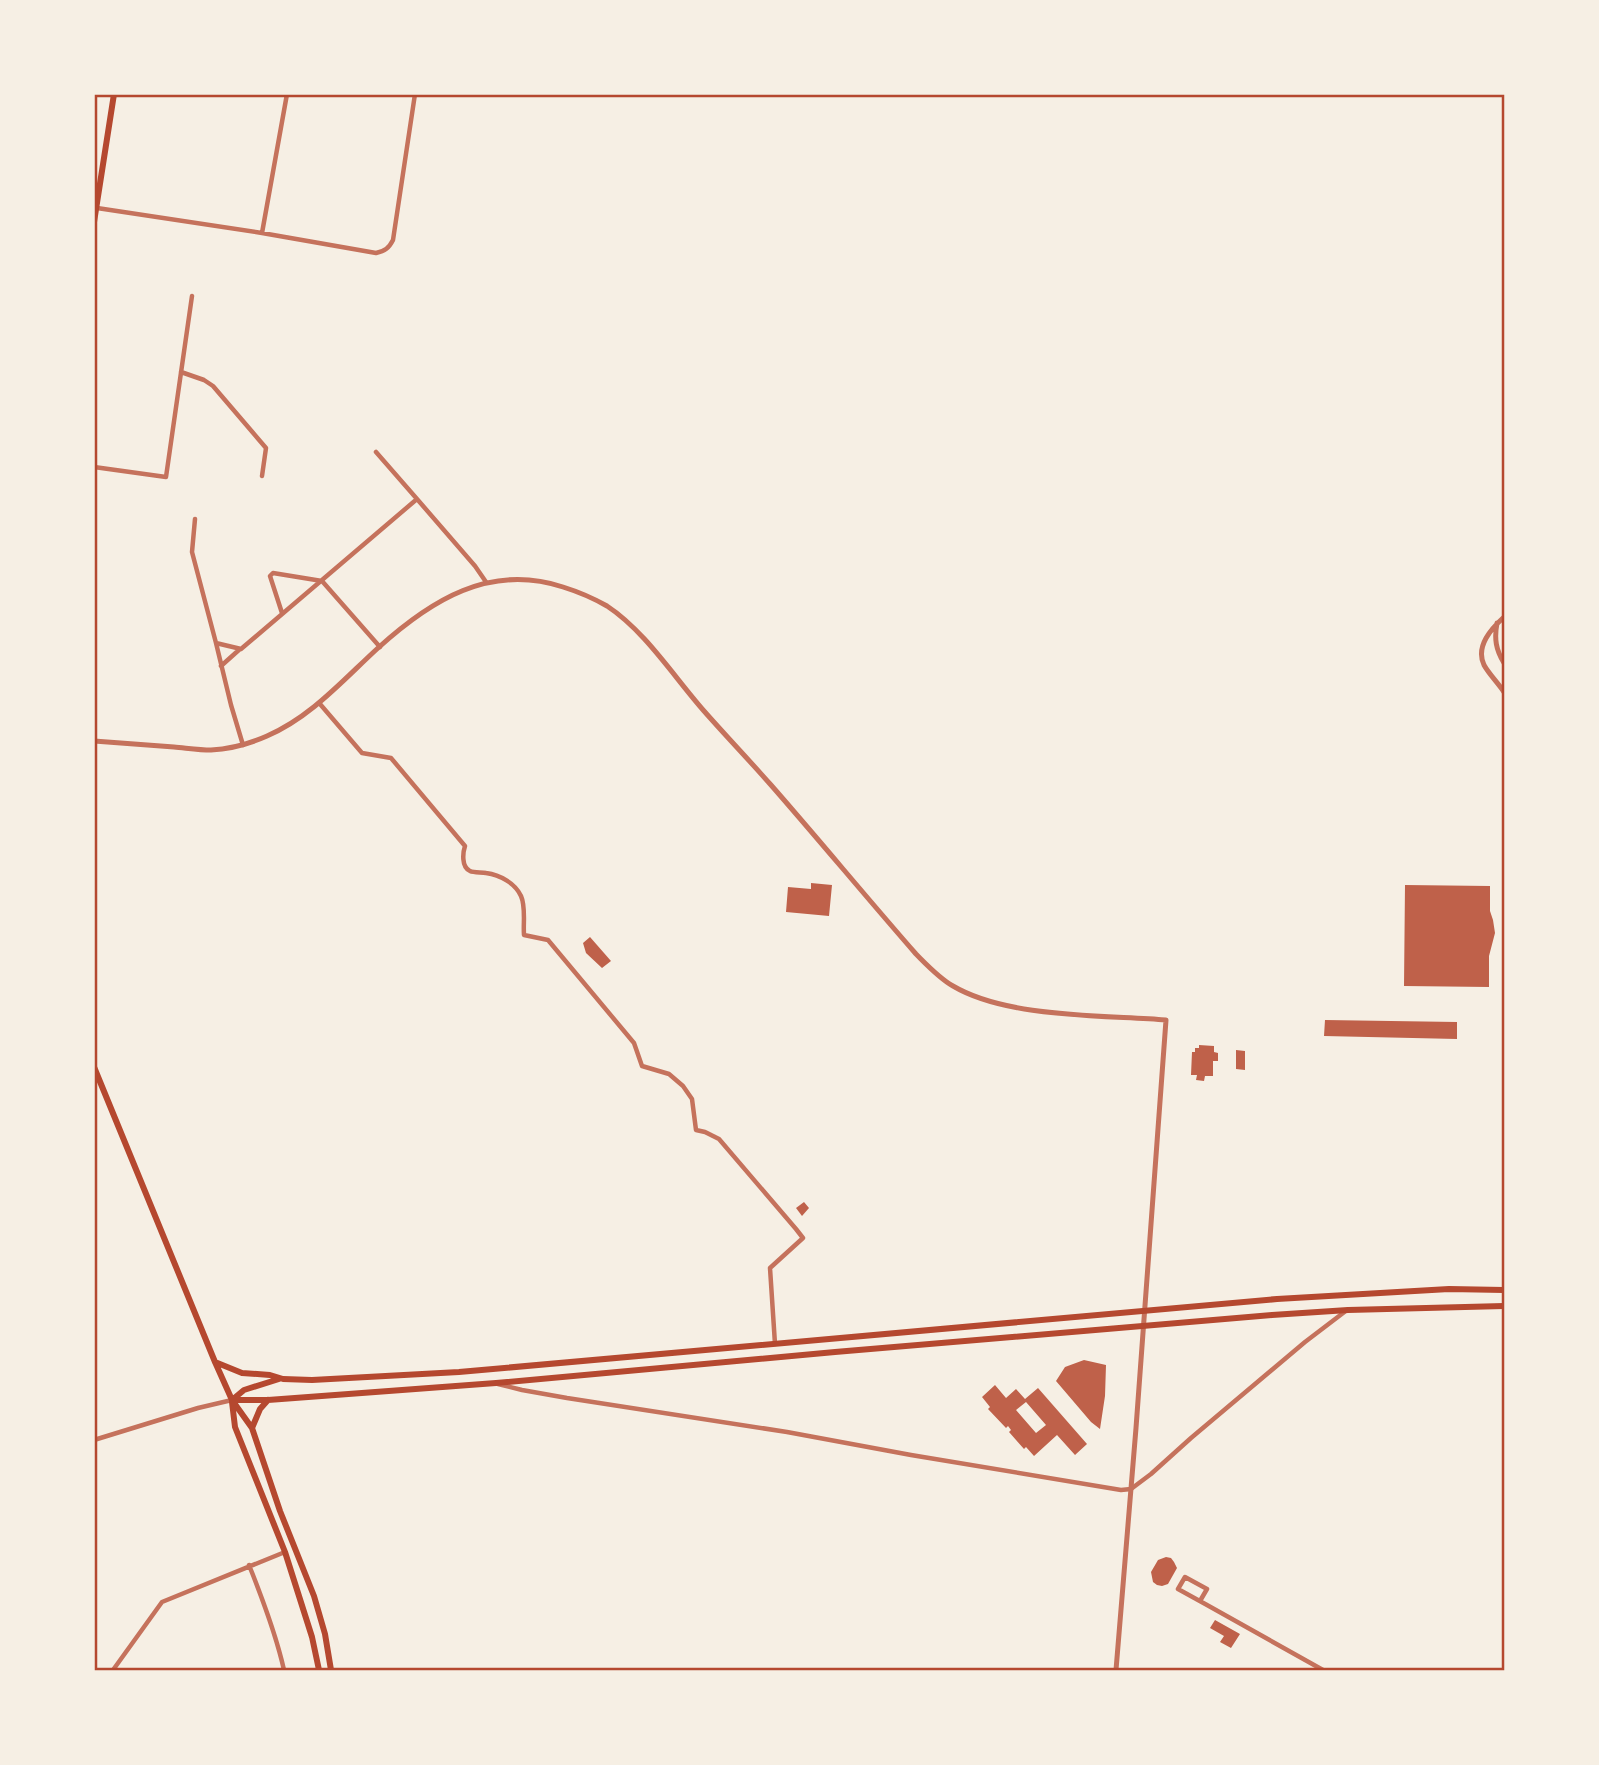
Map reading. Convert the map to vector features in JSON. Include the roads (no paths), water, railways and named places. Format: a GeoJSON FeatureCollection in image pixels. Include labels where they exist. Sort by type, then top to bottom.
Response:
{"type":"FeatureCollection","features":[{"type":"Feature","properties":{"kind":"main road"},"geometry":{"type":"LineString","coordinates":[[94,222],[114,94]]}},
{"type":"Feature","properties":{"kind":"main road"},"geometry":{"type":"LineString","coordinates":[[94,1068],[215,1362],[232,1400],[252,1428],[280,1511],[314,1596],[325,1634],[331,1671]]}},
{"type":"Feature","properties":{"kind":"main road"},"geometry":{"type":"LineString","coordinates":[[232,1400],[244,1390],[279,1379],[312,1380],[459,1372],[1145,1310],[1390,1291],[1504,1290]]}},
{"type":"Feature","properties":{"kind":"main road"},"geometry":{"type":"LineString","coordinates":[[232,1400],[268,1401],[496,1383],[1348,1310],[1504,1307]]}},
{"type":"Feature","properties":{"kind":"main road"},"geometry":{"type":"LineString","coordinates":[[215,1362],[242,1373],[270,1375],[279,1379]]}},
{"type":"Feature","properties":{"kind":"main road"},"geometry":{"type":"LineString","coordinates":[[232,1400],[234,1427],[285,1552],[312,1637],[319,1671]]}},
{"type":"Feature","properties":{"kind":"main road"},"geometry":{"type":"LineString","coordinates":[[252,1428],[260,1409],[268,1401]]}},
{"type":"Feature","properties":{"kind":"street"},"geometry":{"type":"LineString","coordinates":[[262,233],[287,94]]}},
{"type":"Feature","properties":{"kind":"street"},"geometry":{"type":"LineString","coordinates":[[97,208],[376,253],[384,251],[393,240],[415,94]]}},
{"type":"Feature","properties":{"kind":"street"},"geometry":{"type":"LineString","coordinates":[[94,467],[166,477],[192,296]]}},
{"type":"Feature","properties":{"kind":"street"},"geometry":{"type":"LineString","coordinates":[[181,372],[213,386],[266,448],[262,476]]}},
{"type":"Feature","properties":{"kind":"street"},"geometry":{"type":"LineString","coordinates":[[376,452],[486,582]]}},
{"type":"Feature","properties":{"kind":"street"},"geometry":{"type":"LineString","coordinates":[[221,666],[416,499]]}},
{"type":"Feature","properties":{"kind":"street"},"geometry":{"type":"LineString","coordinates":[[195,519],[192,552],[243,745]]}},
{"type":"Feature","properties":{"kind":"street"},"geometry":{"type":"LineString","coordinates":[[282,613],[270,576],[273,573],[322,581],[380,647]]}},
{"type":"Feature","properties":{"kind":"street"},"geometry":{"type":"LineString","coordinates":[[94,741],[210,750],[243,745],[288,727],[320,704],[380,647],[419,615],[452,595],[486,582],[514,578],[547,582],[584,594],[608,607],[634,629],[907,944],[952,985],[987,1000],[1041,1011],[1166,1020],[1116,1671]]}},
{"type":"Feature","properties":{"kind":"street"},"geometry":{"type":"LineString","coordinates":[[1504,617],[1488,634],[1483,657],[1484,664],[1504,692]]}},
{"type":"Feature","properties":{"kind":"street"},"geometry":{"type":"LineString","coordinates":[[1497,623],[1497,651],[1504,663]]}},
{"type":"Feature","properties":{"kind":"street"},"geometry":{"type":"LineString","coordinates":[[216,643],[241,649]]}},
{"type":"Feature","properties":{"kind":"street"},"geometry":{"type":"LineString","coordinates":[[320,704],[362,753],[391,758],[465,846],[463,858],[470,871],[505,878],[522,897],[524,935],[548,940],[634,1043],[642,1066],[669,1073],[683,1086],[692,1099],[696,1130],[719,1139],[796,1228],[803,1238],[770,1268],[775,1344]]}},
{"type":"Feature","properties":{"kind":"street"},"geometry":{"type":"LineString","coordinates":[[496,1383],[567,1398],[787,1432],[1115,1489],[1131,1489],[1305,1342],[1348,1310]]}},
{"type":"Feature","properties":{"kind":"street"},"geometry":{"type":"LineString","coordinates":[[94,1440],[232,1400]]}},
{"type":"Feature","properties":{"kind":"street"},"geometry":{"type":"LineString","coordinates":[[113,1671],[162,1602],[285,1552]]}},
{"type":"Feature","properties":{"kind":"street"},"geometry":{"type":"LineString","coordinates":[[249,1565],[267,1611],[284,1671]]}},
{"type":"Feature","properties":{"kind":"street"},"geometry":{"type":"LineString","coordinates":[[1200,1601],[1207,1589],[1185,1577],[1178,1589],[1323,1671]]}}]}
